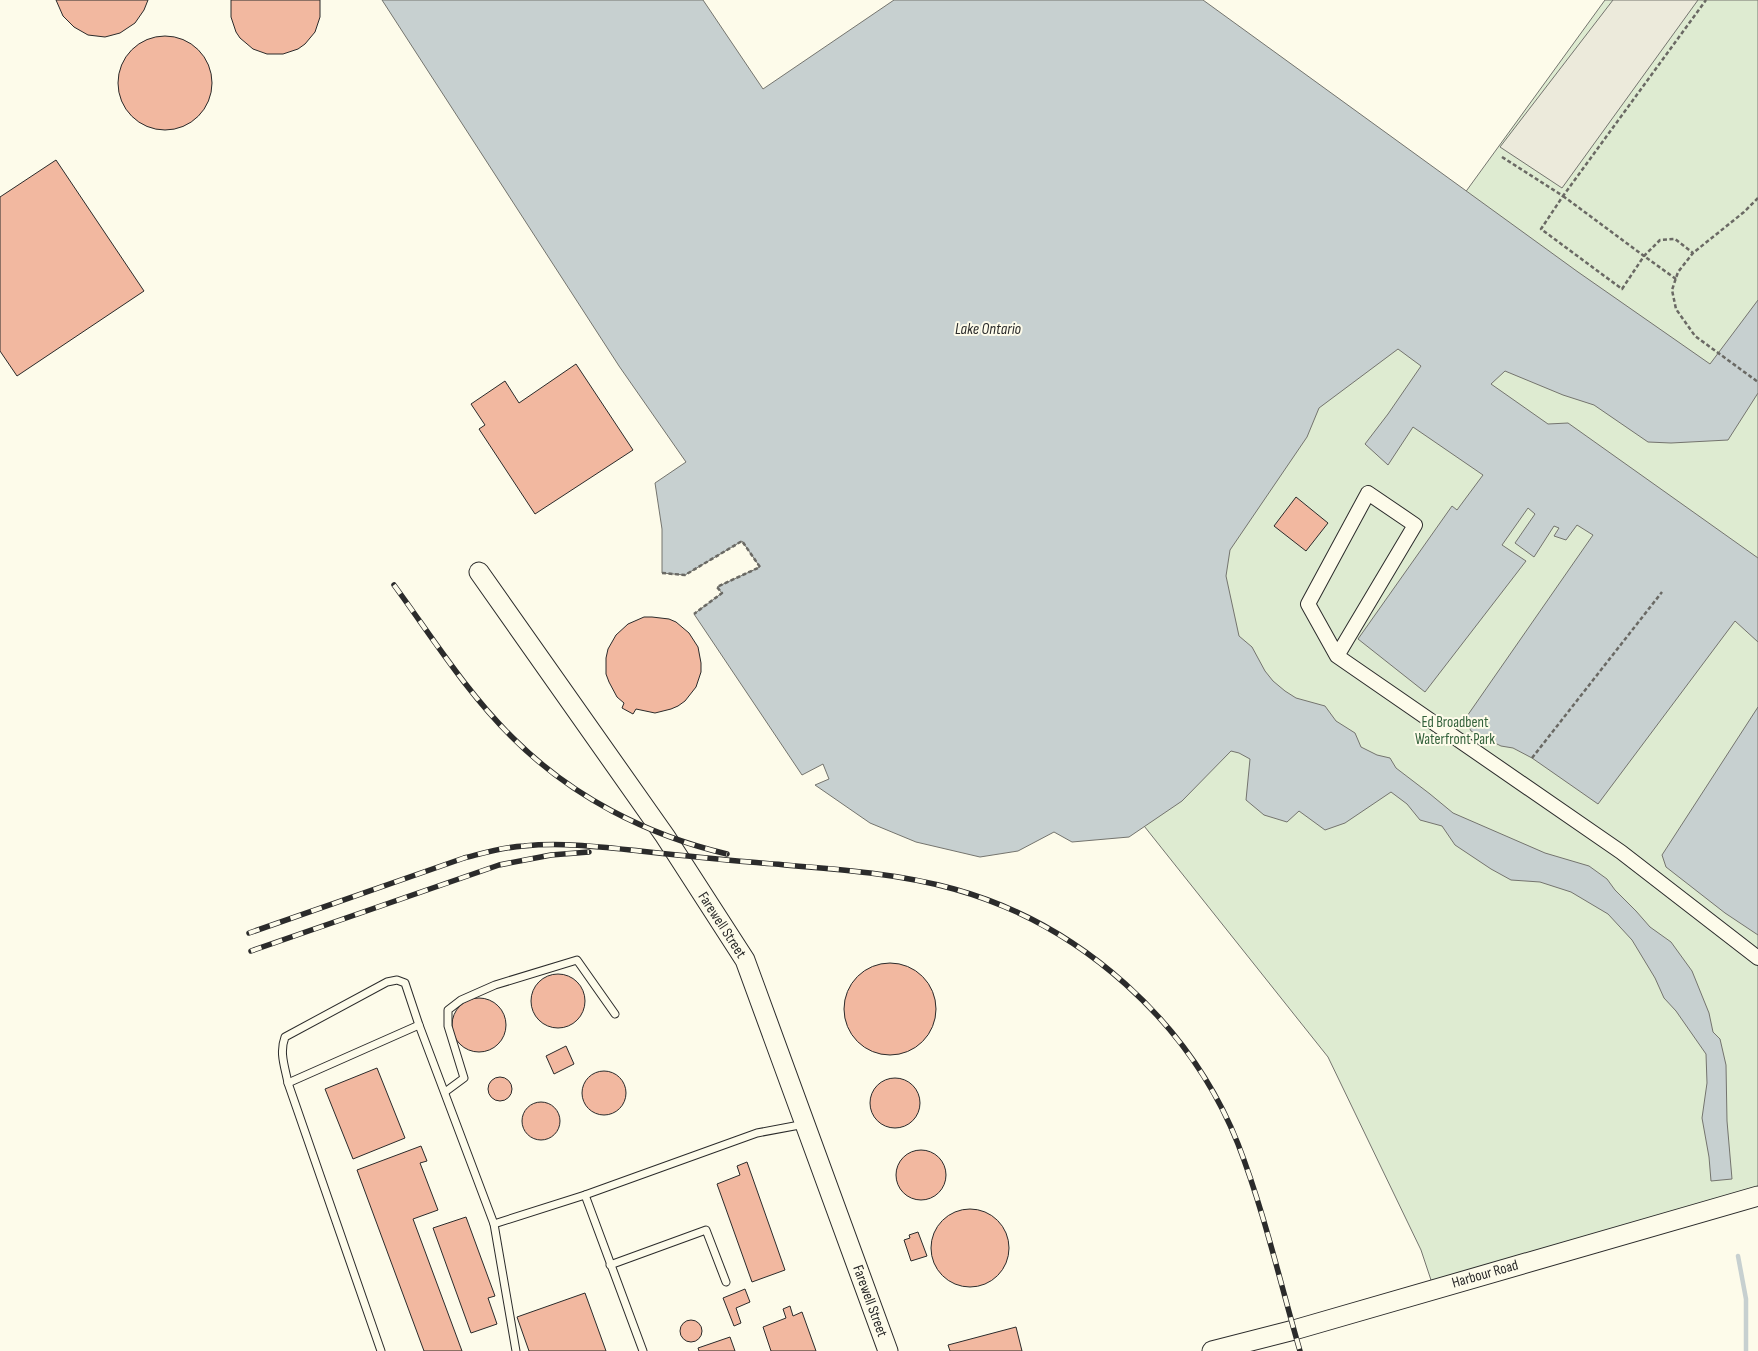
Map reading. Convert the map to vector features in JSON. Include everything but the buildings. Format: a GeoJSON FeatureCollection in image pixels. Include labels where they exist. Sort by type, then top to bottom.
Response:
{"type":"FeatureCollection","features":[{"type":"Feature","properties":{"kind":"street"},"geometry":{"type":"LineString","coordinates":[[1337,656],[1415,525],[1368,493],[1308,604],[1337,656],[1621,852],[1758,958]]}},
{"type":"Feature","properties":{"kind":"street","name":"Farewell Street"},"geometry":{"type":"LineString","coordinates":[[479,572],[665,836],[745,960],[888,1351]]}},
{"type":"Feature","properties":{"kind":"street","name":"Harbour Road"},"geometry":{"type":"LineString","coordinates":[[1212,1351],[1294,1330],[1758,1196]]}},
{"type":"Feature","properties":{"kind":"lane"},"geometry":{"type":"LineString","coordinates":[[445,1092],[464,1078],[448,1026],[448,1010],[460,1000],[495,985],[577,960],[615,1014]]}},
{"type":"Feature","properties":{"kind":"lane"},"geometry":{"type":"LineString","coordinates":[[381,1351],[288,1083],[282,1056],[282,1044],[285,1037],[387,982],[397,980],[405,983],[494,1224],[516,1351]]}},
{"type":"Feature","properties":{"kind":"lane"},"geometry":{"type":"LineString","coordinates":[[288,1083],[419,1025]]}},
{"type":"Feature","properties":{"kind":"lane"},"geometry":{"type":"LineString","coordinates":[[494,1224],[584,1195],[757,1133],[805,1124]]}},
{"type":"Feature","properties":{"kind":"lane"},"geometry":{"type":"LineString","coordinates":[[584,1195],[643,1351]]}},
{"type":"Feature","properties":{"kind":"lane"},"geometry":{"type":"LineString","coordinates":[[610,1265],[706,1230],[726,1282]]}},
{"type":"Feature","properties":{"kind":"path"},"geometry":{"type":"LineString","coordinates":[[1693,253],[1675,239],[1660,240],[1644,256],[1622,289],[1541,230],[1706,0]]}},
{"type":"Feature","properties":{"kind":"path"},"geometry":{"type":"LineString","coordinates":[[1502,157],[1564,196],[1676,279]]}},
{"type":"Feature","properties":{"kind":"path"},"geometry":{"type":"LineString","coordinates":[[1758,198],[1744,212],[1693,253],[1678,272],[1672,290],[1676,308],[1695,336],[1758,382]]}},
{"type":"Feature","properties":{"kind":"path"},"geometry":{"type":"LineString","coordinates":[[662,573],[685,575],[742,541],[760,567],[717,587],[722,593],[694,614]]}},
{"type":"Feature","properties":{"kind":"path"},"geometry":{"type":"LineString","coordinates":[[1532,758],[1662,592]]}},
{"type":"Feature","properties":{"kind":"green space","name":"Ed Broadbent Waterfront Park"},"geometry":{"type":"Polygon","coordinates":[[[1605,0],[1758,0],[1758,1190],[1432,1283],[1421,1250],[1328,1057],[1121,797],[1192,551],[1467,190],[1605,0]]]}},
{"type":"Feature","properties":{"kind":"shaded area"},"geometry":{"type":"Polygon","coordinates":[[[1613,0],[1698,0],[1562,188],[1500,147],[1613,0]]]}},
{"type":"Feature","properties":{"kind":"water","name":"Lake Ontario"},"geometry":{"type":"Polygon","coordinates":[[[382,0],[703,0],[763,89],[894,0],[1203,0],[1578,272],[1710,364],[1758,300],[1758,393],[1728,440],[1671,443],[1648,442],[1594,405],[1563,395],[1505,371],[1491,384],[1548,424],[1568,423],[1758,558],[1758,642],[1735,621],[1598,804],[1532,758],[1513,748],[1501,746],[1471,731],[1465,719],[1593,535],[1577,525],[1566,540],[1554,536],[1559,528],[1554,526],[1534,557],[1515,543],[1535,514],[1528,508],[1502,545],[1526,561],[1425,692],[1358,639],[1452,506],[1457,510],[1483,475],[1413,427],[1388,465],[1365,444],[1421,366],[1398,349],[1319,408],[1307,437],[1230,550],[1226,576],[1239,636],[1252,647],[1265,671],[1285,691],[1296,698],[1325,706],[1336,721],[1355,733],[1361,747],[1377,755],[1390,758],[1396,768],[1453,813],[1545,853],[1589,866],[1607,879],[1650,927],[1671,942],[1692,971],[1709,1013],[1713,1032],[1720,1039],[1726,1065],[1727,1121],[1732,1179],[1711,1181],[1702,1118],[1707,1083],[1706,1054],[1676,1011],[1664,998],[1655,978],[1632,940],[1608,914],[1571,892],[1540,882],[1511,880],[1491,869],[1455,845],[1442,826],[1420,820],[1407,804],[1391,792],[1345,823],[1325,830],[1299,811],[1287,822],[1264,815],[1246,800],[1250,759],[1231,751],[1182,801],[1129,837],[1072,842],[1054,832],[1018,851],[980,857],[916,842],[870,823],[815,785],[829,779],[823,764],[802,775],[694,614],[722,593],[717,587],[760,567],[742,541],[685,575],[662,573],[662,529],[655,483],[686,462],[619,366],[382,0]]]}},
{"type":"Feature","properties":{"kind":"water"},"geometry":{"type":"Polygon","coordinates":[[[1758,707],[1758,935],[1725,913],[1666,867],[1662,855],[1758,707]]]}},
{"type":"Feature","properties":{"kind":"waterway"},"geometry":{"type":"LineString","coordinates":[[1738,1256],[1746,1299],[1746,1351]]}},
{"type":"Feature","properties":{"kind":"railway"},"geometry":{"type":"LineString","coordinates":[[394,585],[480,702],[496,721],[536,759],[586,796],[640,825],[697,846],[727,854]]}},
{"type":"Feature","properties":{"kind":"railway"},"geometry":{"type":"LineString","coordinates":[[249,933],[464,858],[501,849],[538,845],[597,847],[878,874],[954,889],[1000,905],[1045,926],[1087,953],[1125,984],[1160,1019],[1191,1058],[1217,1099],[1238,1144],[1264,1221],[1300,1351]]}},
{"type":"Feature","properties":{"kind":"railway"},"geometry":{"type":"LineString","coordinates":[[251,951],[499,865],[551,855],[589,852]]}}]}
